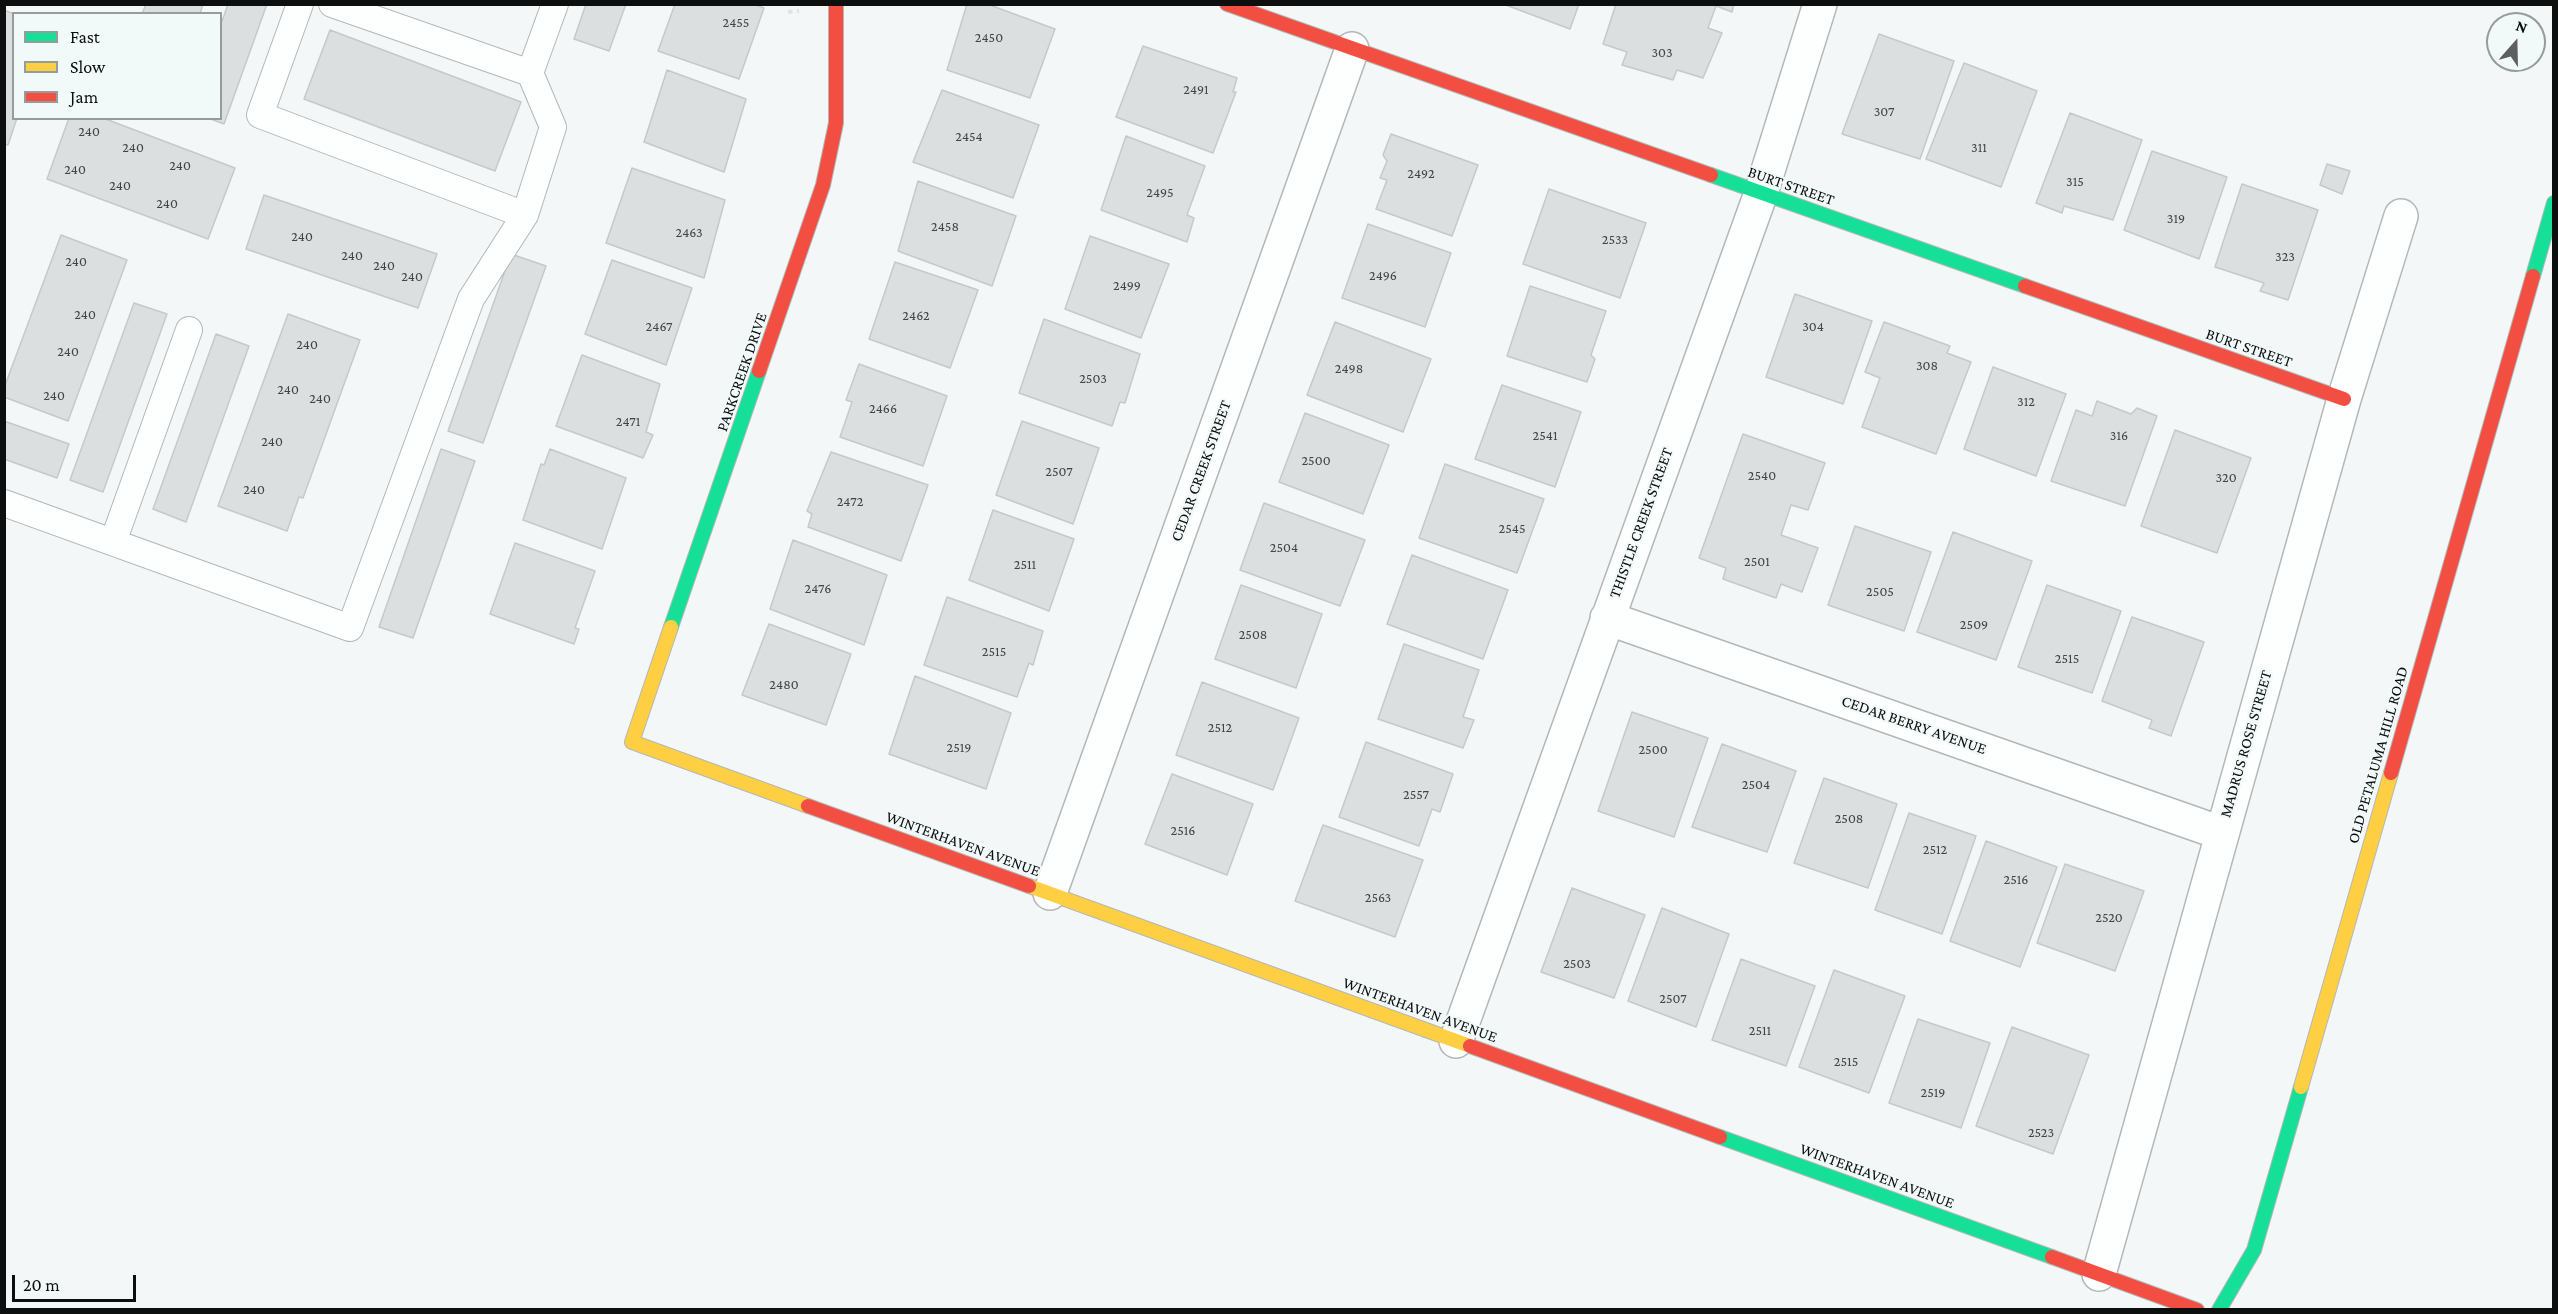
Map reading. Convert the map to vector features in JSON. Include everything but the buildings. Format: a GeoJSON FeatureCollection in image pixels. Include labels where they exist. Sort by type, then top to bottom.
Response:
{"type":"FeatureCollection","features":[{"type":"Feature","properties":{"kind":"street","name":"PARKCREEK DRIVE"},"geometry":{"type":"LineString","coordinates":[[632,742],[823,185],[836,123],[838,34],[836,4]]}},
{"type":"Feature","properties":{"kind":"street","name":"BURT STREET"},"geometry":{"type":"LineString","coordinates":[[1227,4],[2344,399]]}},
{"type":"Feature","properties":{"kind":"street","name":"THISTLE CREEK STREET"},"geometry":{"type":"LineString","coordinates":[[1456,1041],[1761,193],[1820,4]]}},
{"type":"Feature","properties":{"kind":"street","name":"CEDAR CREEK STREET"},"geometry":{"type":"LineString","coordinates":[[1050,894],[1352,49]]}},
{"type":"Feature","properties":{"kind":"street","name":"OLD PETALUMA HILL ROAD"},"geometry":{"type":"LineString","coordinates":[[2219,1310],[2254,1250],[2553,203]]}},
{"type":"Feature","properties":{"kind":"street","name":"MADRUS ROSE STREET"},"geometry":{"type":"LineString","coordinates":[[2099,1274],[2344,399],[2401,216]]}},
{"type":"Feature","properties":{"kind":"street","name":"CEDAR BERRY AVENUE"},"geometry":{"type":"LineString","coordinates":[[1607,618],[2221,833]]}},
{"type":"Feature","properties":{"kind":"street","name":"WINTERHAVEN AVENUE"},"geometry":{"type":"LineString","coordinates":[[632,742],[2197,1310]]}},
{"type":"Feature","properties":{"kind":"lane"},"geometry":{"type":"LineString","coordinates":[[300,4],[260,115],[525,214]]}},
{"type":"Feature","properties":{"kind":"lane"},"geometry":{"type":"LineString","coordinates":[[332,4],[530,72]]}},
{"type":"Feature","properties":{"kind":"lane"},"geometry":{"type":"LineString","coordinates":[[4,503],[350,628],[471,299],[525,214],[553,128],[530,72],[555,4]]}},
{"type":"Feature","properties":{"kind":"lane"},"geometry":{"type":"LineString","coordinates":[[113,542],[189,330]]}},
{"type":"Feature","properties":{"kind":"traffic: fast"},"geometry":{"type":"LineString","coordinates":[[1711,175],[2025,286]]}},
{"type":"Feature","properties":{"kind":"traffic: fast"},"geometry":{"type":"LineString","coordinates":[[2533,276],[2554,203]]}},
{"type":"Feature","properties":{"kind":"traffic: fast"},"geometry":{"type":"LineString","coordinates":[[671,627],[759,371]]}},
{"type":"Feature","properties":{"kind":"traffic: fast"},"geometry":{"type":"LineString","coordinates":[[2219,1310],[2254,1250],[2301,1087]]}},
{"type":"Feature","properties":{"kind":"traffic: fast"},"geometry":{"type":"LineString","coordinates":[[1720,1137],[2052,1257]]}},
{"type":"Feature","properties":{"kind":"traffic: slow"},"geometry":{"type":"LineString","coordinates":[[671,627],[632,742],[808,806]]}},
{"type":"Feature","properties":{"kind":"traffic: slow"},"geometry":{"type":"LineString","coordinates":[[2301,1087],[2391,773]]}},
{"type":"Feature","properties":{"kind":"traffic: slow"},"geometry":{"type":"LineString","coordinates":[[1029,886],[1470,1046]]}},
{"type":"Feature","properties":{"kind":"traffic: jam"},"geometry":{"type":"LineString","coordinates":[[759,371],[823,185],[836,123],[836,4]]}},
{"type":"Feature","properties":{"kind":"traffic: jam"},"geometry":{"type":"LineString","coordinates":[[1227,4],[1711,175]]}},
{"type":"Feature","properties":{"kind":"traffic: jam"},"geometry":{"type":"LineString","coordinates":[[2391,773],[2533,276]]}},
{"type":"Feature","properties":{"kind":"traffic: jam"},"geometry":{"type":"LineString","coordinates":[[2025,286],[2344,399]]}},
{"type":"Feature","properties":{"kind":"traffic: jam"},"geometry":{"type":"LineString","coordinates":[[808,806],[1029,886]]}},
{"type":"Feature","properties":{"kind":"traffic: jam"},"geometry":{"type":"LineString","coordinates":[[1470,1046],[1720,1137]]}},
{"type":"Feature","properties":{"kind":"traffic: jam"},"geometry":{"type":"LineString","coordinates":[[2052,1257],[2197,1310]]}}]}
